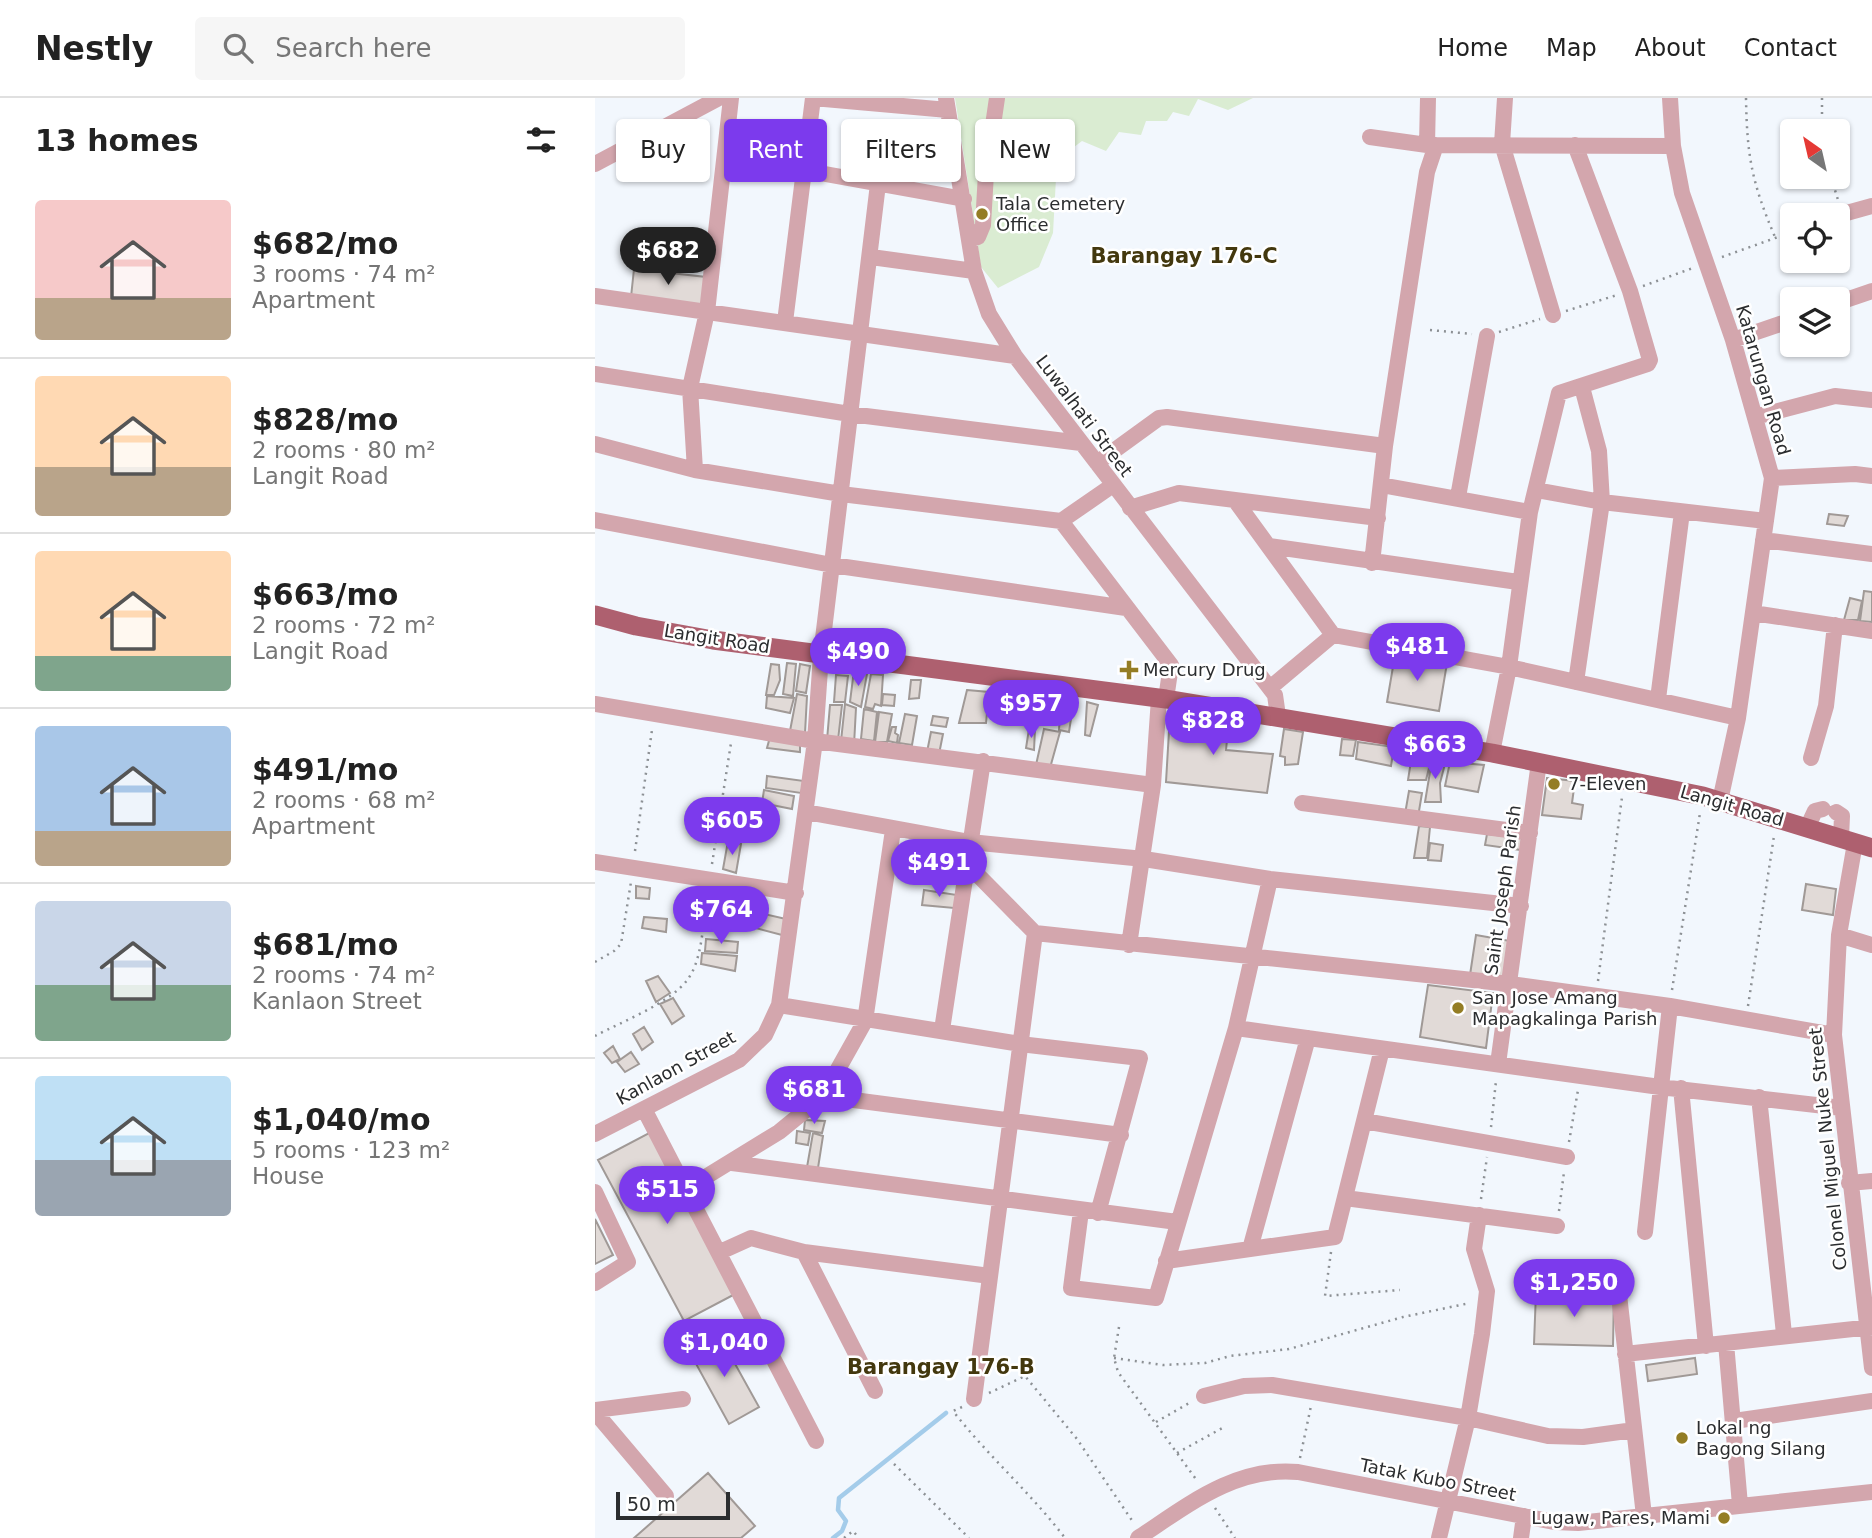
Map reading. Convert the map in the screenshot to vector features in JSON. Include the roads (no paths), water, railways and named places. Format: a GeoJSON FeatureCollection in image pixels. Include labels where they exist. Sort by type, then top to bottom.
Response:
{"type":"FeatureCollection","features":[{"type":"Feature","properties":{"kind":"main road","name":"Langit Road"},"geometry":{"type":"LineString","coordinates":[[595,615],[636,626],[713,640],[1163,699],[1492,753],[1711,799],[1856,843]]}},
{"type":"Feature","properties":{"kind":"street"},"geometry":{"type":"LineString","coordinates":[[595,164],[719,98]]}},
{"type":"Feature","properties":{"kind":"street"},"geometry":{"type":"LineString","coordinates":[[695,470],[691,388],[707,312],[731,98]]}},
{"type":"Feature","properties":{"kind":"street"},"geometry":{"type":"LineString","coordinates":[[810,119],[813,98],[947,104]]}},
{"type":"Feature","properties":{"kind":"street"},"geometry":{"type":"LineString","coordinates":[[969,240],[978,237],[983,225],[986,173],[997,98]]}},
{"type":"Feature","properties":{"kind":"street"},"geometry":{"type":"LineString","coordinates":[[1372,563],[1385,446],[1432,145],[1428,98]]}},
{"type":"Feature","properties":{"kind":"street"},"geometry":{"type":"LineString","coordinates":[[1505,98],[1502,145],[1553,315]]}},
{"type":"Feature","properties":{"kind":"street","name":"Katarungan Road"},"geometry":{"type":"LineString","coordinates":[[1670,98],[1673,146],[1682,193],[1733,340],[1772,478],[1738,718],[1711,799]]}},
{"type":"Feature","properties":{"kind":"street","name":"Luwalhati Street"},"geometry":{"type":"LineString","coordinates":[[947,104],[974,271],[989,314],[1015,356],[1270,688],[1278,701],[1277,716]]}},
{"type":"Feature","properties":{"kind":"street"},"geometry":{"type":"LineString","coordinates":[[1370,137],[1432,145],[1673,146]]}},
{"type":"Feature","properties":{"kind":"street"},"geometry":{"type":"LineString","coordinates":[[1492,753],[1509,667],[1518,582],[1530,512],[1559,393],[1648,364],[1650,360],[1630,291],[1575,145]]}},
{"type":"Feature","properties":{"kind":"street"},"geometry":{"type":"LineString","coordinates":[[827,174],[964,200]]}},
{"type":"Feature","properties":{"kind":"street"},"geometry":{"type":"LineString","coordinates":[[785,322],[802,182]]}},
{"type":"Feature","properties":{"kind":"street","name":"Kanlaon Street"},"geometry":{"type":"LineString","coordinates":[[595,1135],[739,1060],[765,1035],[779,1005],[815,741],[821,654],[878,184]]}},
{"type":"Feature","properties":{"kind":"street"},"geometry":{"type":"LineString","coordinates":[[1850,212],[1872,206]]}},
{"type":"Feature","properties":{"kind":"street"},"geometry":{"type":"LineString","coordinates":[[871,257],[974,271]]}},
{"type":"Feature","properties":{"kind":"street"},"geometry":{"type":"LineString","coordinates":[[1850,299],[1872,291]]}},
{"type":"Feature","properties":{"kind":"street"},"geometry":{"type":"LineString","coordinates":[[595,296],[862,332],[1015,356]]}},
{"type":"Feature","properties":{"kind":"street"},"geometry":{"type":"LineString","coordinates":[[1733,340],[1780,324]]}},
{"type":"Feature","properties":{"kind":"street"},"geometry":{"type":"LineString","coordinates":[[1458,497],[1487,336]]}},
{"type":"Feature","properties":{"kind":"street"},"geometry":{"type":"LineString","coordinates":[[595,374],[850,414],[1081,443]]}},
{"type":"Feature","properties":{"kind":"street"},"geometry":{"type":"LineString","coordinates":[[1576,682],[1602,502],[1598,451],[1582,387]]}},
{"type":"Feature","properties":{"kind":"street"},"geometry":{"type":"LineString","coordinates":[[1755,417],[1835,396],[1872,400]]}},
{"type":"Feature","properties":{"kind":"street"},"geometry":{"type":"LineString","coordinates":[[1097,463],[1159,418],[1167,417],[1385,446]]}},
{"type":"Feature","properties":{"kind":"street"},"geometry":{"type":"LineString","coordinates":[[595,444],[695,470],[841,494],[1061,521],[1113,485]]}},
{"type":"Feature","properties":{"kind":"street"},"geometry":{"type":"LineString","coordinates":[[1772,478],[1855,474],[1872,476]]}},
{"type":"Feature","properties":{"kind":"street"},"geometry":{"type":"LineString","coordinates":[[1381,485],[1530,512]]}},
{"type":"Feature","properties":{"kind":"street"},"geometry":{"type":"LineString","coordinates":[[1536,490],[1602,502],[1766,521]]}},
{"type":"Feature","properties":{"kind":"street"},"geometry":{"type":"LineString","coordinates":[[1131,508],[1178,494],[1378,518]]}},
{"type":"Feature","properties":{"kind":"street"},"geometry":{"type":"LineString","coordinates":[[1237,503],[1333,635],[1509,667],[1738,718]]}},
{"type":"Feature","properties":{"kind":"street"},"geometry":{"type":"LineString","coordinates":[[1658,699],[1682,512]]}},
{"type":"Feature","properties":{"kind":"street"},"geometry":{"type":"LineString","coordinates":[[595,520],[832,565],[1126,608]]}},
{"type":"Feature","properties":{"kind":"street"},"geometry":{"type":"LineString","coordinates":[[1061,521],[1171,665],[1163,699],[1144,859],[1129,945]]}},
{"type":"Feature","properties":{"kind":"street"},"geometry":{"type":"LineString","coordinates":[[1763,540],[1872,554]]}},
{"type":"Feature","properties":{"kind":"street"},"geometry":{"type":"LineString","coordinates":[[1269,546],[1518,582]]}},
{"type":"Feature","properties":{"kind":"street"},"geometry":{"type":"LineString","coordinates":[[1753,613],[1872,631]]}},
{"type":"Feature","properties":{"kind":"street"},"geometry":{"type":"LineString","coordinates":[[1811,758],[1826,706],[1835,625]]}},
{"type":"Feature","properties":{"kind":"street"},"geometry":{"type":"LineString","coordinates":[[1270,688],[1333,635]]}},
{"type":"Feature","properties":{"kind":"street"},"geometry":{"type":"LineString","coordinates":[[595,704],[815,741],[1153,785]]}},
{"type":"Feature","properties":{"kind":"street"},"geometry":{"type":"LineString","coordinates":[[942,1030],[983,761]]}},
{"type":"Feature","properties":{"kind":"street","name":"Saint Joseph Parish"},"geometry":{"type":"LineString","coordinates":[[1498,1064],[1539,762]]}},
{"type":"Feature","properties":{"kind":"street"},"geometry":{"type":"LineString","coordinates":[[1302,803],[1530,832]]}},
{"type":"Feature","properties":{"kind":"street"},"geometry":{"type":"LineString","coordinates":[[1807,828],[1815,811],[1829,811],[1842,816],[1856,843]]}},
{"type":"Feature","properties":{"kind":"street"},"geometry":{"type":"LineString","coordinates":[[806,813],[970,842],[1144,859],[1270,880],[1521,906]]}},
{"type":"Feature","properties":{"kind":"street"},"geometry":{"type":"LineString","coordinates":[[686,1189],[779,1132],[823,1097],[865,1021],[893,830]]}},
{"type":"Feature","properties":{"kind":"street","name":"Colonel Miguel Nuke Street"},"geometry":{"type":"LineString","coordinates":[[1856,843],[1839,935],[1834,1035],[1872,1367]]}},
{"type":"Feature","properties":{"kind":"street"},"geometry":{"type":"LineString","coordinates":[[595,862],[796,893]]}},
{"type":"Feature","properties":{"kind":"street"},"geometry":{"type":"LineString","coordinates":[[969,866],[1035,933],[1510,984],[1670,1006],[1834,1035]]}},
{"type":"Feature","properties":{"kind":"street"},"geometry":{"type":"LineString","coordinates":[[779,1005],[1020,1044],[1140,1058],[1121,1135],[1090,1212],[1071,1287],[1156,1298],[1236,1028],[1270,880]]}},
{"type":"Feature","properties":{"kind":"street"},"geometry":{"type":"LineString","coordinates":[[974,1399],[1035,933]]}},
{"type":"Feature","properties":{"kind":"street"},"geometry":{"type":"LineString","coordinates":[[1839,935],[1872,944]]}},
{"type":"Feature","properties":{"kind":"street"},"geometry":{"type":"LineString","coordinates":[[1644,1233],[1670,1006]]}},
{"type":"Feature","properties":{"kind":"street"},"geometry":{"type":"LineString","coordinates":[[1236,1028],[1660,1087],[1842,1108]]}},
{"type":"Feature","properties":{"kind":"street"},"geometry":{"type":"LineString","coordinates":[[1250,1249],[1308,1038]]}},
{"type":"Feature","properties":{"kind":"street"},"geometry":{"type":"LineString","coordinates":[[1166,1261],[1335,1237],[1382,1049]]}},
{"type":"Feature","properties":{"kind":"street"},"geometry":{"type":"LineString","coordinates":[[1681,1088],[1706,1346]]}},
{"type":"Feature","properties":{"kind":"street"},"geometry":{"type":"LineString","coordinates":[[823,1097],[1121,1135]]}},
{"type":"Feature","properties":{"kind":"street"},"geometry":{"type":"LineString","coordinates":[[1759,1097],[1784,1334]]}},
{"type":"Feature","properties":{"kind":"street"},"geometry":{"type":"LineString","coordinates":[[644,1109],[816,1441]]}},
{"type":"Feature","properties":{"kind":"street"},"geometry":{"type":"LineString","coordinates":[[1364,1121],[1567,1157]]}},
{"type":"Feature","properties":{"kind":"street"},"geometry":{"type":"LineString","coordinates":[[732,1163],[1177,1222]]}},
{"type":"Feature","properties":{"kind":"street"},"geometry":{"type":"LineString","coordinates":[[1849,1183],[1872,1181]]}},
{"type":"Feature","properties":{"kind":"street"},"geometry":{"type":"LineString","coordinates":[[595,1192],[628,1262],[595,1283]]}},
{"type":"Feature","properties":{"kind":"street"},"geometry":{"type":"LineString","coordinates":[[1345,1198],[1556,1226]]}},
{"type":"Feature","properties":{"kind":"street"},"geometry":{"type":"LineString","coordinates":[[1439,1538],[1468,1418],[1486,1300],[1474,1249],[1479,1216]]}},
{"type":"Feature","properties":{"kind":"street"},"geometry":{"type":"LineString","coordinates":[[720,1252],[751,1238],[804,1252],[990,1276]]}},
{"type":"Feature","properties":{"kind":"street"},"geometry":{"type":"LineString","coordinates":[[804,1252],[875,1391]]}},
{"type":"Feature","properties":{"kind":"street"},"geometry":{"type":"LineString","coordinates":[[1618,1277],[1644,1516]]}},
{"type":"Feature","properties":{"kind":"street"},"geometry":{"type":"LineString","coordinates":[[1625,1354],[1706,1346],[1784,1334],[1869,1327]]}},
{"type":"Feature","properties":{"kind":"street"},"geometry":{"type":"LineString","coordinates":[[1726,1343],[1740,1505]]}},
{"type":"Feature","properties":{"kind":"street"},"geometry":{"type":"LineString","coordinates":[[1204,1396],[1244,1387],[1272,1385],[1315,1390],[1565,1437],[1634,1430]]}},
{"type":"Feature","properties":{"kind":"street"},"geometry":{"type":"LineString","coordinates":[[595,1411],[683,1399]]}},
{"type":"Feature","properties":{"kind":"street"},"geometry":{"type":"LineString","coordinates":[[1734,1422],[1872,1401]]}},
{"type":"Feature","properties":{"kind":"street"},"geometry":{"type":"LineString","coordinates":[[595,1411],[666,1496]]}},
{"type":"Feature","properties":{"kind":"street","name":"Tatak Kubo Street"},"geometry":{"type":"LineString","coordinates":[[1140,1537],[1206,1495],[1252,1473],[1298,1472],[1524,1516],[1578,1523],[1872,1492]]}},
{"type":"Feature","properties":{"kind":"street"},"geometry":{"type":"LineString","coordinates":[[1521,1538],[1524,1516]]}},
{"type":"Feature","properties":{"kind":"waterway"},"geometry":{"type":"LineString","coordinates":[[833,1538],[842,1531],[846,1521],[838,1510],[839,1498],[946,1413]]}},
{"type":"Feature","properties":{"kind":"place","name":"Tala Cemetery Office"},"geometry":{"type":"Point","coordinates":[982,214]}},
{"type":"Feature","properties":{"kind":"place","name":"Mercury Drug"},"geometry":{"type":"Point","coordinates":[1129,670]}},
{"type":"Feature","properties":{"kind":"place","name":"7-Eleven"},"geometry":{"type":"Point","coordinates":[1554,784]}},
{"type":"Feature","properties":{"kind":"place","name":"San Jose Amang Mapagkalinga Parish"},"geometry":{"type":"Point","coordinates":[1458,1008]}},
{"type":"Feature","properties":{"kind":"place","name":"Lokal ng Bagong Silang"},"geometry":{"type":"Point","coordinates":[1682,1438]}},
{"type":"Feature","properties":{"kind":"place","name":"Lugaw, Pares, Mami"},"geometry":{"type":"Point","coordinates":[1724,1518]}},
{"type":"Feature","properties":{"kind":"district","name":"Barangay 176-C"},"geometry":{"type":"Point","coordinates":[1184,256]}},
{"type":"Feature","properties":{"kind":"district","name":"Barangay 176-B"},"geometry":{"type":"Point","coordinates":[941,1367]}}]}
